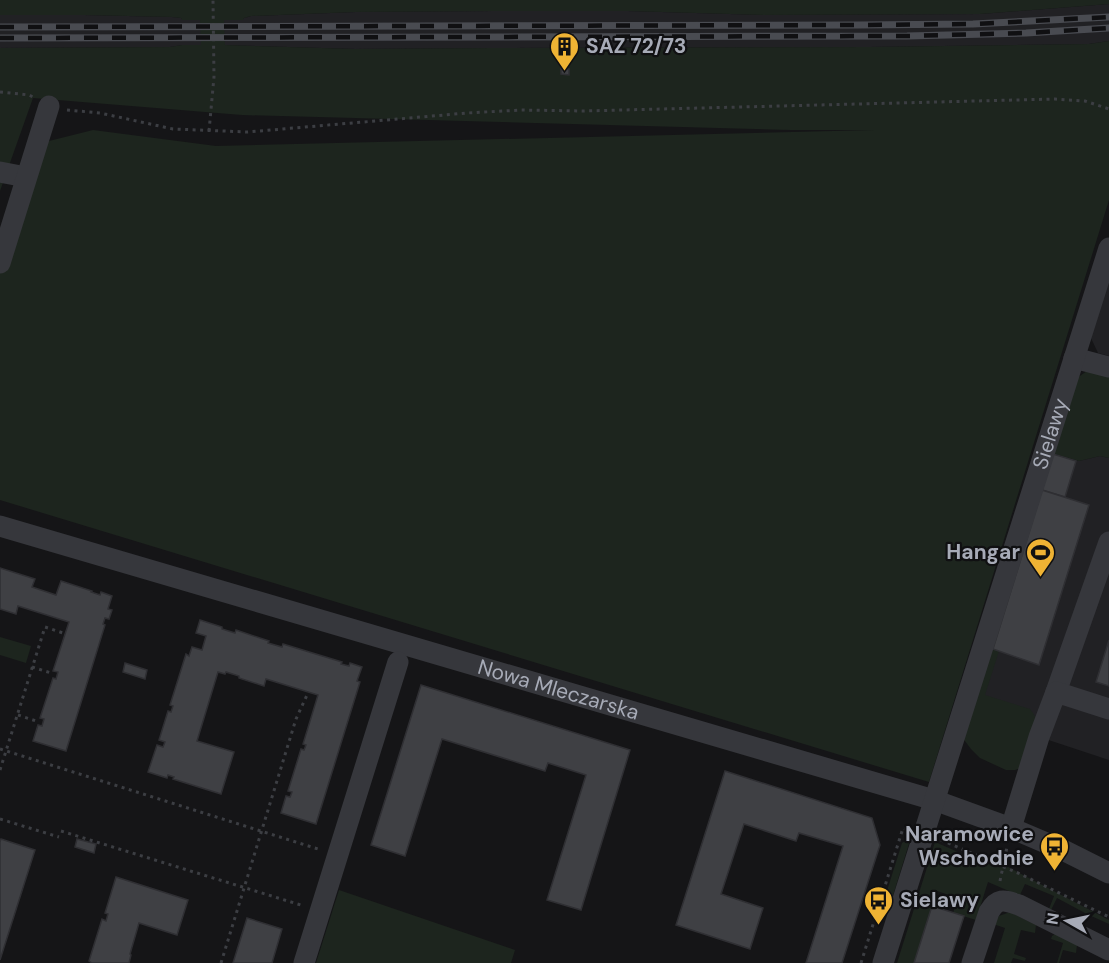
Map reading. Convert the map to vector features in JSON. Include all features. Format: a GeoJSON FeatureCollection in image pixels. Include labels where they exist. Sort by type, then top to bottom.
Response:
{"type":"FeatureCollection","features":[{"type":"Feature","properties":{"kind":"street"},"geometry":{"type":"LineString","coordinates":[[0,263],[49,106]]}},
{"type":"Feature","properties":{"kind":"street"},"geometry":{"type":"LineString","coordinates":[[0,171],[27,177]]}},
{"type":"Feature","properties":{"kind":"street","name":"Sielawy"},"geometry":{"type":"LineString","coordinates":[[883,963],[1109,248]]}},
{"type":"Feature","properties":{"kind":"street"},"geometry":{"type":"LineString","coordinates":[[1074,358],[1109,367]]}},
{"type":"Feature","properties":{"kind":"street","name":"Nowa Mleczarska"},"geometry":{"type":"LineString","coordinates":[[0,525],[934,800],[1011,828],[1109,873]]}},
{"type":"Feature","properties":{"kind":"street"},"geometry":{"type":"LineString","coordinates":[[1011,828],[1039,737],[1109,542]]}},
{"type":"Feature","properties":{"kind":"street"},"geometry":{"type":"LineString","coordinates":[[304,963],[398,662]]}},
{"type":"Feature","properties":{"kind":"street"},"geometry":{"type":"LineString","coordinates":[[1056,692],[1109,709]]}},
{"type":"Feature","properties":{"kind":"street"},"geometry":{"type":"LineString","coordinates":[[972,963],[989,912],[999,901],[1019,905],[1109,950]]}},
{"type":"Feature","properties":{"kind":"path"},"geometry":{"type":"LineString","coordinates":[[210,131],[214,76],[213,0]]}},
{"type":"Feature","properties":{"kind":"path"},"geometry":{"type":"LineString","coordinates":[[0,92],[29,95],[49,106],[100,113],[173,129],[248,132],[467,112],[521,110],[583,111],[1056,99],[1085,101],[1109,109]]}},
{"type":"Feature","properties":{"kind":"path"},"geometry":{"type":"LineString","coordinates":[[0,770],[45,627],[63,633]]}},
{"type":"Feature","properties":{"kind":"path"},"geometry":{"type":"LineString","coordinates":[[32,667],[51,673]]}},
{"type":"Feature","properties":{"kind":"path"},"geometry":{"type":"LineString","coordinates":[[221,963],[296,719],[307,695]]}},
{"type":"Feature","properties":{"kind":"path"},"geometry":{"type":"LineString","coordinates":[[17,715],[36,721]]}},
{"type":"Feature","properties":{"kind":"path"},"geometry":{"type":"LineString","coordinates":[[0,749],[337,855]]}},
{"type":"Feature","properties":{"kind":"path"},"geometry":{"type":"LineString","coordinates":[[0,819],[59,837]]}},
{"type":"Feature","properties":{"kind":"path"},"geometry":{"type":"LineString","coordinates":[[861,963],[903,828],[948,842],[1109,917]]}},
{"type":"Feature","properties":{"kind":"path"},"geometry":{"type":"LineString","coordinates":[[999,901],[1011,828]]}},
{"type":"Feature","properties":{"kind":"path"},"geometry":{"type":"LineString","coordinates":[[61,831],[320,910]]}},
{"type":"Feature","properties":{"kind":"shaded area"},"geometry":{"type":"Polygon","coordinates":[[[0,0],[1109,0],[1109,4],[980,14],[764,15],[628,11],[355,12],[251,16],[243,20],[224,20],[225,45],[355,49],[871,47],[1089,44],[1109,41],[1109,200],[929,782],[0,500],[0,271],[37,144],[93,130],[216,146],[874,130],[791,130],[242,115],[33,98],[0,191],[0,48],[201,45],[200,20],[182,20],[172,17],[0,15],[0,0]]]}},
{"type":"Feature","properties":{"kind":"shaded area"},"geometry":{"type":"Polygon","coordinates":[[[1109,4],[1109,41],[1089,44],[355,49],[224,45],[224,20],[242,20],[251,16],[355,12],[492,11],[628,11],[764,15],[980,14],[1109,4]]]}},
{"type":"Feature","properties":{"kind":"shaded area"},"geometry":{"type":"Polygon","coordinates":[[[0,15],[172,17],[183,20],[201,20],[201,45],[0,48],[0,15]]]}},
{"type":"Feature","properties":{"kind":"shaded area"},"geometry":{"type":"Polygon","coordinates":[[[1109,279],[1109,356],[1098,353],[1091,338],[1109,279]]]}},
{"type":"Feature","properties":{"kind":"shaded area"},"geometry":{"type":"Polygon","coordinates":[[[1087,371],[1109,375],[1109,458],[1100,456],[1079,461],[1055,454],[994,649],[999,651],[985,695],[1030,709],[1036,718],[1023,767],[1006,770],[980,758],[962,737],[1077,378],[1087,371]]]}},
{"type":"Feature","properties":{"kind":"shaded area"},"geometry":{"type":"Polygon","coordinates":[[[1055,454],[1079,461],[1100,456],[1109,458],[1109,760],[973,715],[1055,454]]]}},
{"type":"Feature","properties":{"kind":"shaded area"},"geometry":{"type":"Polygon","coordinates":[[[0,637],[31,646],[26,663],[0,655],[0,637]]]}},
{"type":"Feature","properties":{"kind":"shaded area"},"geometry":{"type":"Polygon","coordinates":[[[911,837],[891,902],[886,894],[902,843],[911,837]]]}},
{"type":"Feature","properties":{"kind":"shaded area"},"geometry":{"type":"Polygon","coordinates":[[[935,842],[986,864],[989,857],[1109,920],[1109,924],[1089,915],[1083,925],[1080,924],[1085,913],[1057,898],[1051,910],[1049,909],[1054,896],[1025,884],[1018,895],[988,882],[976,920],[953,913],[958,898],[937,891],[914,963],[897,963],[935,842]]]}},
{"type":"Feature","properties":{"kind":"shaded area"},"geometry":{"type":"Polygon","coordinates":[[[339,890],[515,950],[511,963],[316,963],[339,890]]]}},
{"type":"Feature","properties":{"kind":"shaded area"},"geometry":{"type":"Polygon","coordinates":[[[1010,912],[1036,925],[1035,933],[1021,930],[1014,954],[1026,958],[1025,961],[1013,958],[1011,963],[994,963],[1005,928],[993,924],[999,916],[1010,912]]]}},
{"type":"Feature","properties":{"kind":"shaded area"},"geometry":{"type":"Polygon","coordinates":[[[1055,934],[1077,945],[1076,953],[1063,950],[1059,963],[1057,963],[1063,943],[1051,939],[1055,934]]]}},
{"type":"Feature","properties":{"kind":"building","name":"SAZ 72/73"},"geometry":{"type":"Polygon","coordinates":[[[561,68],[569,69],[569,75],[561,74],[561,68]]]}},
{"type":"Feature","properties":{"kind":"building"},"geometry":{"type":"Polygon","coordinates":[[[1053,454],[1076,461],[1065,497],[1042,490],[1053,454]]]}},
{"type":"Feature","properties":{"kind":"building","name":"Hangar"},"geometry":{"type":"Polygon","coordinates":[[[1042,490],[1089,505],[1039,665],[993,649],[1042,490]]]}},
{"type":"Feature","properties":{"kind":"building"},"geometry":{"type":"Polygon","coordinates":[[[0,568],[35,579],[32,587],[56,595],[61,581],[100,595],[101,592],[112,596],[108,609],[112,610],[109,619],[105,618],[103,624],[105,625],[66,751],[33,741],[38,725],[42,726],[44,719],[40,718],[53,678],[56,679],[58,672],[53,671],[69,622],[18,606],[16,614],[0,609],[0,568]]]}},
{"type":"Feature","properties":{"kind":"building"},"geometry":{"type":"Polygon","coordinates":[[[200,620],[235,633],[236,630],[269,641],[268,643],[282,647],[283,644],[342,662],[341,664],[349,666],[350,663],[362,667],[357,681],[360,682],[316,824],[281,813],[286,796],[290,797],[292,792],[288,791],[301,749],[304,750],[306,745],[303,744],[318,695],[266,679],[264,686],[226,672],[225,674],[218,672],[197,741],[234,752],[221,794],[173,779],[174,777],[168,775],[167,778],[148,772],[157,745],[163,747],[165,742],[159,740],[168,711],[171,712],[173,706],[170,705],[186,654],[189,656],[192,647],[202,650],[206,636],[196,633],[200,620]]]}},
{"type":"Feature","properties":{"kind":"building"},"geometry":{"type":"Polygon","coordinates":[[[1109,640],[1109,686],[1096,682],[1109,640]]]}},
{"type":"Feature","properties":{"kind":"building"},"geometry":{"type":"Polygon","coordinates":[[[125,663],[147,670],[145,679],[123,672],[125,663]]]}},
{"type":"Feature","properties":{"kind":"building"},"geometry":{"type":"Polygon","coordinates":[[[421,685],[630,750],[581,910],[547,900],[586,775],[548,763],[545,771],[442,739],[405,856],[371,845],[421,685]]]}},
{"type":"Feature","properties":{"kind":"building"},"geometry":{"type":"Polygon","coordinates":[[[725,771],[872,818],[880,845],[842,963],[806,963],[843,846],[799,833],[796,841],[744,824],[721,894],[763,908],[750,949],[676,925],[725,771]]]}},
{"type":"Feature","properties":{"kind":"building"},"geometry":{"type":"Polygon","coordinates":[[[1,839],[35,850],[0,960],[0,842],[1,839]]]}},
{"type":"Feature","properties":{"kind":"building"},"geometry":{"type":"Polygon","coordinates":[[[77,839],[96,844],[94,853],[75,847],[77,839]]]}},
{"type":"Feature","properties":{"kind":"building"},"geometry":{"type":"Polygon","coordinates":[[[116,877],[188,900],[177,935],[139,923],[129,963],[92,963],[89,961],[102,919],[106,921],[108,914],[105,913],[116,877]]]}},
{"type":"Feature","properties":{"kind":"building"},"geometry":{"type":"Polygon","coordinates":[[[932,906],[964,916],[949,963],[914,963],[932,906]]]}},
{"type":"Feature","properties":{"kind":"building"},"geometry":{"type":"Polygon","coordinates":[[[247,918],[282,929],[272,963],[233,963],[247,918]]]}},
{"type":"Feature","properties":{"kind":"railway"},"geometry":{"type":"LineString","coordinates":[[0,27],[973,24],[1109,17]]}},
{"type":"Feature","properties":{"kind":"railway"},"geometry":{"type":"LineString","coordinates":[[0,38],[907,36],[1109,28]]}},
{"type":"Feature","properties":{"kind":"place","name":"SAZ 72/73"},"geometry":{"type":"Point","coordinates":[565,72]}},
{"type":"Feature","properties":{"kind":"place","name":"Hangar"},"geometry":{"type":"Point","coordinates":[1041,578]}},
{"type":"Feature","properties":{"kind":"place","name":"Naramowice Wschodnie"},"geometry":{"type":"Point","coordinates":[1055,872]}},
{"type":"Feature","properties":{"kind":"place","name":"Sielawy"},"geometry":{"type":"Point","coordinates":[879,926]}}]}
